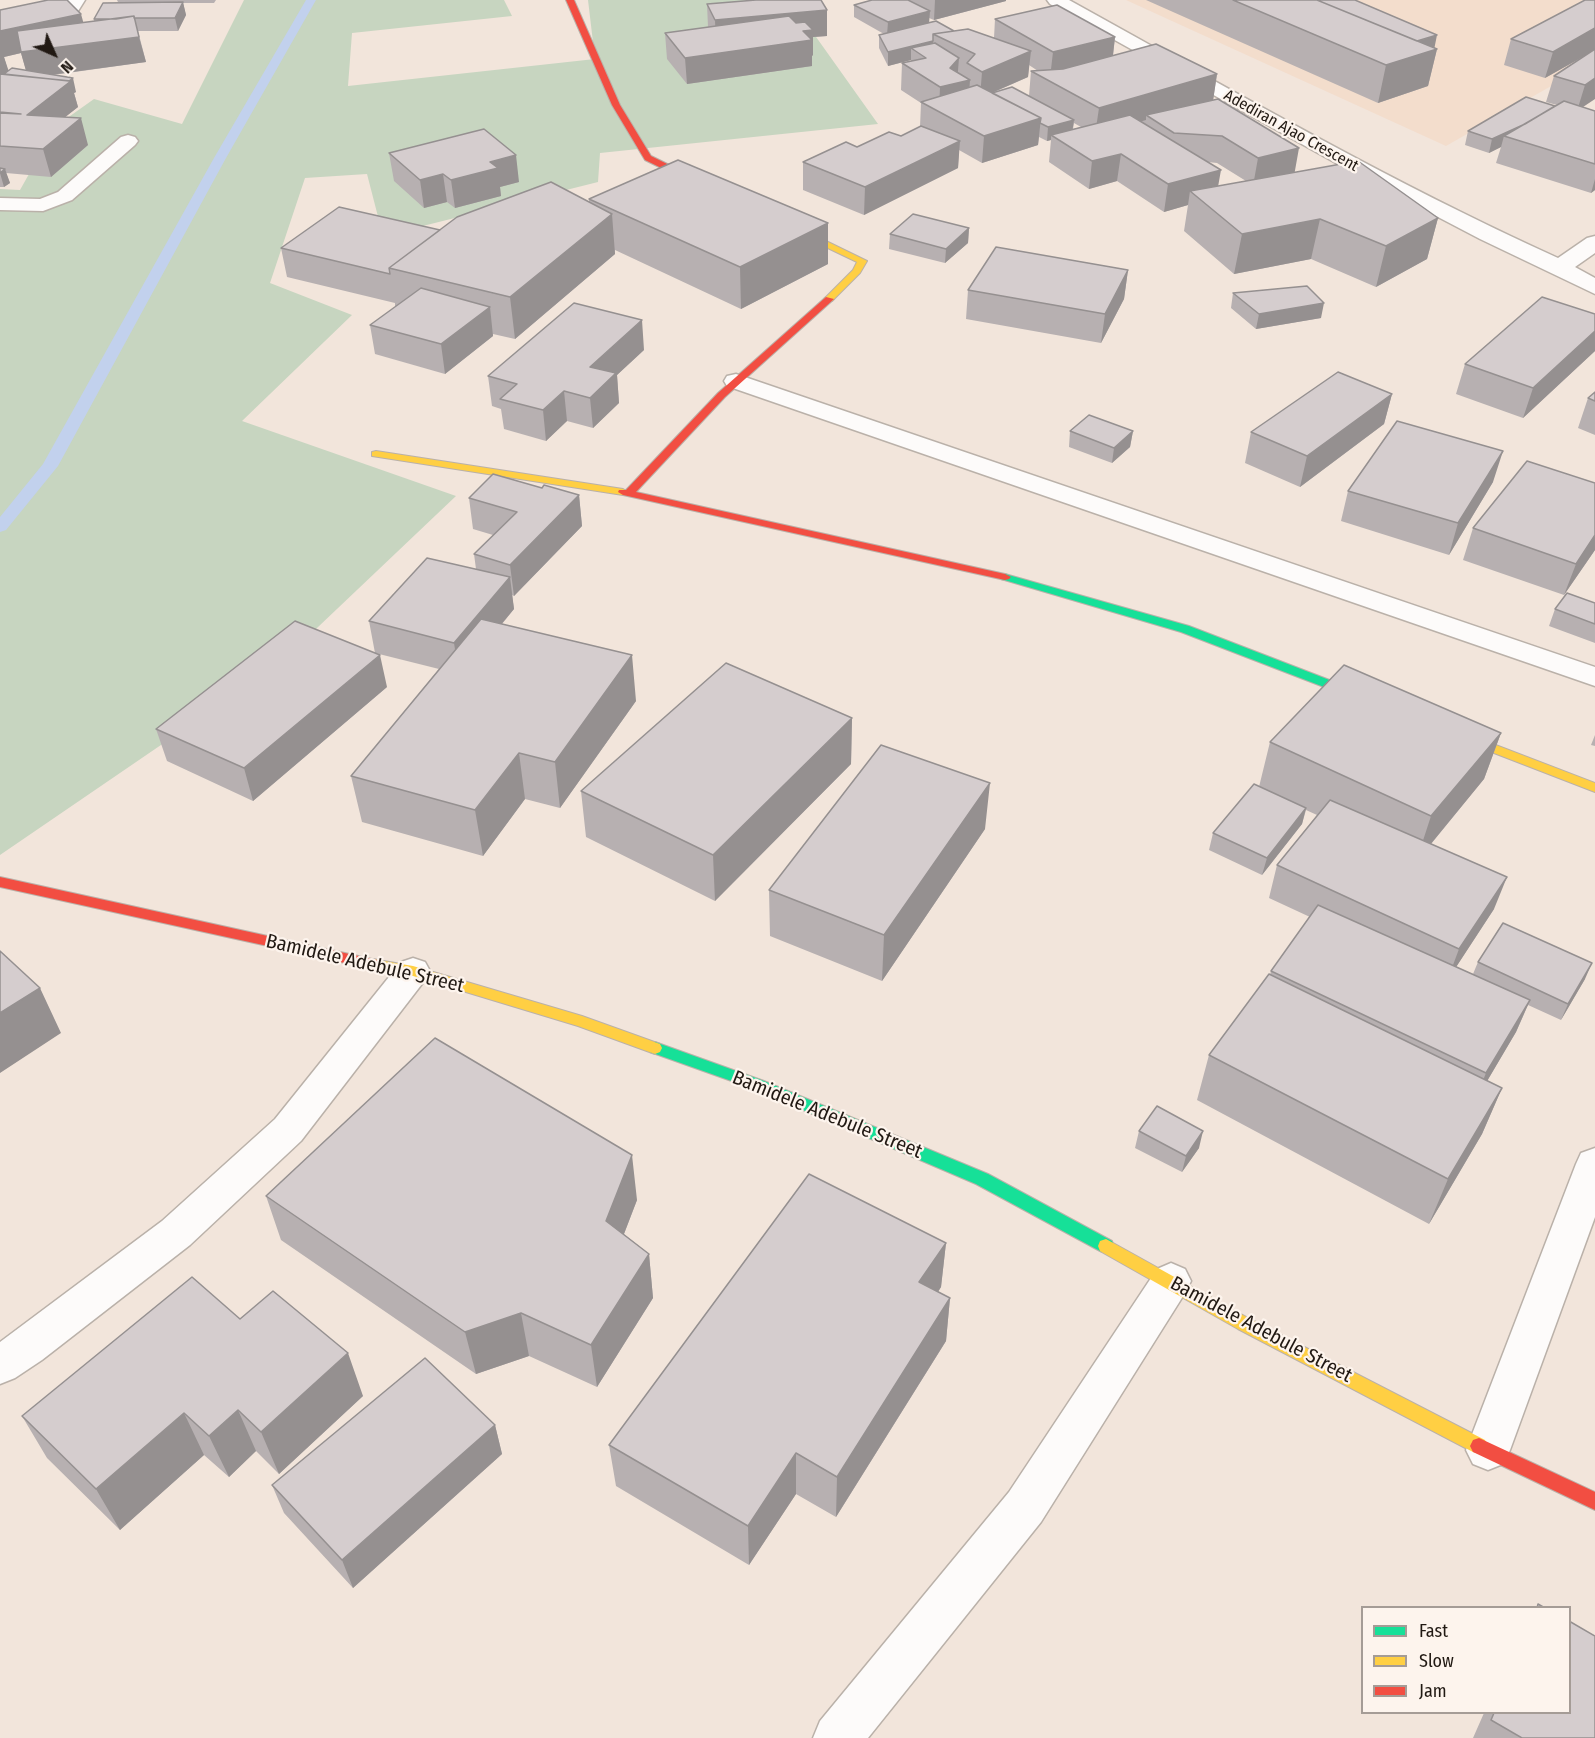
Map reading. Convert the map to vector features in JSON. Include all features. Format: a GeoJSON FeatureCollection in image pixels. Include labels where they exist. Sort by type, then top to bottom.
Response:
{"type":"FeatureCollection","features":[{"type":"Feature","properties":{"kind":"street"},"geometry":{"type":"LineString","coordinates":[[0,28],[69,12],[76,0]]}},
{"type":"Feature","properties":{"kind":"street"},"geometry":{"type":"LineString","coordinates":[[570,0],[616,105],[648,158],[716,191]]}},
{"type":"Feature","properties":{"kind":"street","name":"Adediran Ajao Crescent"},"geometry":{"type":"LineString","coordinates":[[1056,0],[1359,168],[1488,234],[1560,267],[1595,287]]}},
{"type":"Feature","properties":{"kind":"street"},"geometry":{"type":"LineString","coordinates":[[0,204],[43,205],[64,196],[128,141]]}},
{"type":"Feature","properties":{"kind":"street"},"geometry":{"type":"LineString","coordinates":[[629,493],[680,437],[736,381],[802,326],[857,271],[862,261],[780,221]]}},
{"type":"Feature","properties":{"kind":"street"},"geometry":{"type":"LineString","coordinates":[[1560,267],[1595,243]]}},
{"type":"Feature","properties":{"kind":"street"},"geometry":{"type":"LineString","coordinates":[[736,381],[1595,677]]}},
{"type":"Feature","properties":{"kind":"street"},"geometry":{"type":"LineString","coordinates":[[376,454],[629,493],[1027,582],[1185,629],[1384,706]]}},
{"type":"Feature","properties":{"kind":"street"},"geometry":{"type":"LineString","coordinates":[[1440,728],[1595,788]]}},
{"type":"Feature","properties":{"kind":"street","name":"Bamidele Adebule Street"},"geometry":{"type":"LineString","coordinates":[[0,882],[384,968],[413,971],[582,1022],[770,1090],[982,1179],[1171,1281],[1245,1324],[1488,1450],[1595,1501]]}},
{"type":"Feature","properties":{"kind":"street"},"geometry":{"type":"LineString","coordinates":[[0,1365],[27,1347],[176,1233],[288,1130],[413,971]]}},
{"type":"Feature","properties":{"kind":"street"},"geometry":{"type":"LineString","coordinates":[[1488,1450],[1595,1164]]}},
{"type":"Feature","properties":{"kind":"street"},"geometry":{"type":"LineString","coordinates":[[837,1738],[1025,1507],[1171,1281]]}},
{"type":"Feature","properties":{"kind":"shaded area"},"geometry":{"type":"Polygon","coordinates":[[[1126,0],[1595,0],[1595,61],[1446,146],[1126,0]]]}},
{"type":"Feature","properties":{"kind":"green space"},"geometry":{"type":"Polygon","coordinates":[[[244,0],[504,0],[512,16],[352,33],[348,86],[595,59],[588,0],[753,0],[804,20],[878,124],[600,153],[598,182],[383,236],[367,174],[305,178],[270,283],[352,315],[242,421],[456,496],[278,665],[0,855],[0,189],[20,190],[56,126],[94,99],[182,124],[244,0]]]}},
{"type":"Feature","properties":{"kind":"building"},"geometry":{"type":"Polygon","coordinates":[[[48,0],[67,0],[81,14],[0,31],[0,10],[48,0]]]}},
{"type":"Feature","properties":{"kind":"building"},"geometry":{"type":"Polygon","coordinates":[[[756,0],[821,0],[827,10],[715,20],[707,4],[756,0]]]}},
{"type":"Feature","properties":{"kind":"building"},"geometry":{"type":"Polygon","coordinates":[[[872,0],[908,0],[930,11],[888,22],[854,5],[872,0]]]}},
{"type":"Feature","properties":{"kind":"building"},"geometry":{"type":"Polygon","coordinates":[[[1233,0],[1317,0],[1437,49],[1386,65],[1233,0]]]}},
{"type":"Feature","properties":{"kind":"building"},"geometry":{"type":"Polygon","coordinates":[[[1317,0],[1355,0],[1437,35],[1417,41],[1317,0]]]}},
{"type":"Feature","properties":{"kind":"building"},"geometry":{"type":"Polygon","coordinates":[[[1585,0],[1595,0],[1595,28],[1553,52],[1511,39],[1585,0]]]}},
{"type":"Feature","properties":{"kind":"building"},"geometry":{"type":"Polygon","coordinates":[[[183,2],[175,18],[134,18],[134,16],[94,19],[103,3],[183,2]]]}},
{"type":"Feature","properties":{"kind":"building"},"geometry":{"type":"Polygon","coordinates":[[[1057,5],[1115,37],[1053,52],[995,19],[1057,5]]]}},
{"type":"Feature","properties":{"kind":"building"},"geometry":{"type":"Polygon","coordinates":[[[134,16],[139,37],[21,52],[17,31],[134,16]]]}},
{"type":"Feature","properties":{"kind":"building"},"geometry":{"type":"Polygon","coordinates":[[[789,16],[796,23],[805,22],[813,30],[803,31],[812,40],[685,58],[665,33],[789,16]]]}},
{"type":"Feature","properties":{"kind":"building"},"geometry":{"type":"Polygon","coordinates":[[[936,21],[954,31],[933,34],[933,41],[888,52],[879,35],[936,21]]]}},
{"type":"Feature","properties":{"kind":"building"},"geometry":{"type":"Polygon","coordinates":[[[968,29],[1031,51],[982,72],[967,63],[975,54],[933,34],[968,29]]]}},
{"type":"Feature","properties":{"kind":"building"},"geometry":{"type":"Polygon","coordinates":[[[935,43],[959,58],[950,68],[970,80],[940,87],[902,63],[926,58],[911,48],[935,43]]]}},
{"type":"Feature","properties":{"kind":"building"},"geometry":{"type":"Polygon","coordinates":[[[1156,44],[1217,74],[1099,108],[1031,71],[1063,69],[1156,44]]]}},
{"type":"Feature","properties":{"kind":"building"},"geometry":{"type":"Polygon","coordinates":[[[1595,49],[1595,78],[1585,85],[1554,76],[1595,49]]]}},
{"type":"Feature","properties":{"kind":"building"},"geometry":{"type":"Polygon","coordinates":[[[12,68],[73,78],[69,81],[4,74],[12,68]]]}},
{"type":"Feature","properties":{"kind":"building"},"geometry":{"type":"Polygon","coordinates":[[[0,74],[71,81],[27,115],[81,118],[43,149],[0,146],[0,113],[21,114],[0,112],[0,74]]]}},
{"type":"Feature","properties":{"kind":"building"},"geometry":{"type":"Polygon","coordinates":[[[977,85],[1041,118],[984,136],[921,102],[977,85]]]}},
{"type":"Feature","properties":{"kind":"building"},"geometry":{"type":"Polygon","coordinates":[[[1012,87],[1074,120],[1048,127],[1040,123],[1041,118],[992,93],[1012,87]]]}},
{"type":"Feature","properties":{"kind":"building"},"geometry":{"type":"Polygon","coordinates":[[[1526,97],[1555,106],[1525,124],[1492,139],[1468,131],[1526,97]]]}},
{"type":"Feature","properties":{"kind":"building"},"geometry":{"type":"Polygon","coordinates":[[[1218,99],[1299,148],[1258,158],[1222,136],[1174,133],[1146,115],[1218,99]]]}},
{"type":"Feature","properties":{"kind":"building"},"geometry":{"type":"Polygon","coordinates":[[[1564,101],[1595,111],[1595,164],[1504,136],[1564,101]]]}},
{"type":"Feature","properties":{"kind":"building"},"geometry":{"type":"Polygon","coordinates":[[[1130,115],[1221,170],[1168,184],[1121,154],[1092,161],[1051,135],[1130,115]]]}},
{"type":"Feature","properties":{"kind":"building"},"geometry":{"type":"Polygon","coordinates":[[[921,126],[960,141],[865,187],[803,162],[846,142],[857,147],[889,132],[901,136],[921,126]]]}},
{"type":"Feature","properties":{"kind":"building"},"geometry":{"type":"Polygon","coordinates":[[[484,129],[516,155],[490,162],[498,168],[451,180],[443,174],[420,180],[389,153],[484,129]]]}},
{"type":"Feature","properties":{"kind":"building"},"geometry":{"type":"Polygon","coordinates":[[[678,160],[828,223],[740,267],[589,199],[678,160]]]}},
{"type":"Feature","properties":{"kind":"building"},"geometry":{"type":"Polygon","coordinates":[[[1358,161],[1438,218],[1386,246],[1320,219],[1242,234],[1190,191],[1358,161]]]}},
{"type":"Feature","properties":{"kind":"building"},"geometry":{"type":"Polygon","coordinates":[[[551,182],[612,214],[510,297],[389,268],[457,217],[551,182]]]}},
{"type":"Feature","properties":{"kind":"building"},"geometry":{"type":"Polygon","coordinates":[[[339,207],[440,230],[389,268],[390,274],[281,248],[339,207]]]}},
{"type":"Feature","properties":{"kind":"building"},"geometry":{"type":"Polygon","coordinates":[[[913,214],[969,228],[946,249],[890,234],[913,214]]]}},
{"type":"Feature","properties":{"kind":"building"},"geometry":{"type":"Polygon","coordinates":[[[996,247],[1128,270],[1105,314],[968,290],[996,247]]]}},
{"type":"Feature","properties":{"kind":"building"},"geometry":{"type":"Polygon","coordinates":[[[1307,286],[1324,303],[1259,314],[1233,293],[1307,286]]]}},
{"type":"Feature","properties":{"kind":"building"},"geometry":{"type":"Polygon","coordinates":[[[421,288],[490,307],[441,344],[370,325],[421,288]]]}},
{"type":"Feature","properties":{"kind":"building"},"geometry":{"type":"Polygon","coordinates":[[[1542,297],[1595,314],[1595,331],[1533,388],[1465,364],[1542,297]]]}},
{"type":"Feature","properties":{"kind":"building"},"geometry":{"type":"Polygon","coordinates":[[[574,303],[642,320],[590,367],[616,373],[590,398],[564,391],[543,410],[500,399],[517,384],[488,376],[574,303]]]}},
{"type":"Feature","properties":{"kind":"building"},"geometry":{"type":"Polygon","coordinates":[[[1338,372],[1392,394],[1307,456],[1251,432],[1338,372]]]}},
{"type":"Feature","properties":{"kind":"building"},"geometry":{"type":"Polygon","coordinates":[[[1595,392],[1595,401],[1588,398],[1595,392]]]}},
{"type":"Feature","properties":{"kind":"building"},"geometry":{"type":"Polygon","coordinates":[[[1089,415],[1133,431],[1114,448],[1070,431],[1089,415]]]}},
{"type":"Feature","properties":{"kind":"building"},"geometry":{"type":"Polygon","coordinates":[[[1397,421],[1503,451],[1458,523],[1348,491],[1397,421]]]}},
{"type":"Feature","properties":{"kind":"building"},"geometry":{"type":"Polygon","coordinates":[[[1527,461],[1595,483],[1595,535],[1576,564],[1473,528],[1527,461]]]}},
{"type":"Feature","properties":{"kind":"building"},"geometry":{"type":"Polygon","coordinates":[[[493,474],[542,488],[544,485],[579,495],[510,565],[474,554],[517,512],[469,498],[493,474]]]}},
{"type":"Feature","properties":{"kind":"building"},"geometry":{"type":"Polygon","coordinates":[[[427,558],[510,577],[454,643],[369,621],[427,558]]]}},
{"type":"Feature","properties":{"kind":"building"},"geometry":{"type":"Polygon","coordinates":[[[1567,593],[1595,603],[1595,624],[1555,609],[1567,593]]]}},
{"type":"Feature","properties":{"kind":"building"},"geometry":{"type":"Polygon","coordinates":[[[481,619],[632,655],[555,762],[519,753],[475,810],[351,776],[481,619]]]}},
{"type":"Feature","properties":{"kind":"building"},"geometry":{"type":"Polygon","coordinates":[[[295,621],[380,655],[244,768],[156,729],[295,621]]]}},
{"type":"Feature","properties":{"kind":"building"},"geometry":{"type":"Polygon","coordinates":[[[726,663],[852,718],[713,855],[581,791],[726,663]]]}},
{"type":"Feature","properties":{"kind":"building"},"geometry":{"type":"Polygon","coordinates":[[[1344,665],[1501,733],[1431,816],[1270,742],[1344,665]]]}},
{"type":"Feature","properties":{"kind":"building"},"geometry":{"type":"Polygon","coordinates":[[[881,745],[990,783],[884,935],[769,890],[881,745]]]}},
{"type":"Feature","properties":{"kind":"building"},"geometry":{"type":"Polygon","coordinates":[[[1254,784],[1306,808],[1267,858],[1213,833],[1254,784]]]}},
{"type":"Feature","properties":{"kind":"building"},"geometry":{"type":"Polygon","coordinates":[[[1330,800],[1507,877],[1459,949],[1277,865],[1330,800]]]}},
{"type":"Feature","properties":{"kind":"building"},"geometry":{"type":"Polygon","coordinates":[[[1318,905],[1530,1000],[1486,1073],[1271,971],[1318,905]]]}},
{"type":"Feature","properties":{"kind":"building"},"geometry":{"type":"Polygon","coordinates":[[[1503,923],[1592,963],[1568,1004],[1478,962],[1503,923]]]}},
{"type":"Feature","properties":{"kind":"building"},"geometry":{"type":"Polygon","coordinates":[[[0,951],[40,988],[0,1013],[0,951]]]}},
{"type":"Feature","properties":{"kind":"building"},"geometry":{"type":"Polygon","coordinates":[[[1269,974],[1502,1088],[1448,1179],[1209,1055],[1269,974]]]}},
{"type":"Feature","properties":{"kind":"building"},"geometry":{"type":"Polygon","coordinates":[[[435,1038],[632,1155],[606,1221],[649,1254],[591,1345],[521,1313],[465,1332],[266,1196],[435,1038]]]}},
{"type":"Feature","properties":{"kind":"building"},"geometry":{"type":"Polygon","coordinates":[[[1157,1106],[1203,1131],[1186,1156],[1139,1131],[1157,1106]]]}},
{"type":"Feature","properties":{"kind":"building"},"geometry":{"type":"Polygon","coordinates":[[[809,1174],[946,1243],[919,1282],[950,1298],[837,1477],[796,1453],[748,1526],[609,1445],[809,1174]]]}},
{"type":"Feature","properties":{"kind":"building"},"geometry":{"type":"Polygon","coordinates":[[[192,1277],[240,1319],[273,1291],[348,1353],[261,1432],[238,1410],[209,1436],[184,1413],[96,1489],[22,1416],[192,1277]]]}},
{"type":"Feature","properties":{"kind":"building"},"geometry":{"type":"Polygon","coordinates":[[[425,1358],[495,1425],[342,1560],[272,1485],[425,1358]]]}},
{"type":"Feature","properties":{"kind":"building"},"geometry":{"type":"Polygon","coordinates":[[[1571,1622],[1595,1636],[1595,1738],[1522,1738],[1491,1720],[1494,1714],[1571,1714],[1571,1622]]]}},
{"type":"Feature","properties":{"kind":"waterway"},"geometry":{"type":"LineString","coordinates":[[0,527],[50,466],[220,158],[311,0]]}},
{"type":"Feature","properties":{"kind":"traffic: fast"},"geometry":{"type":"LineString","coordinates":[[1005,577],[1185,629],[1367,699]]}},
{"type":"Feature","properties":{"kind":"traffic: fast"},"geometry":{"type":"LineString","coordinates":[[655,1048],[759,1085],[982,1179],[1106,1246]]}},
{"type":"Feature","properties":{"kind":"traffic: slow"},"geometry":{"type":"LineString","coordinates":[[787,225],[862,261],[857,271],[829,299]]}},
{"type":"Feature","properties":{"kind":"traffic: slow"},"geometry":{"type":"LineString","coordinates":[[376,454],[623,492]]}},
{"type":"Feature","properties":{"kind":"traffic: slow"},"geometry":{"type":"LineString","coordinates":[[1454,733],[1595,788]]}},
{"type":"Feature","properties":{"kind":"traffic: slow"},"geometry":{"type":"LineString","coordinates":[[372,964],[413,971],[582,1022],[655,1048]]}},
{"type":"Feature","properties":{"kind":"traffic: slow"},"geometry":{"type":"LineString","coordinates":[[1106,1246],[1244,1324],[1479,1446]]}},
{"type":"Feature","properties":{"kind":"traffic: jam"},"geometry":{"type":"LineString","coordinates":[[570,0],[616,105],[648,158],[705,186]]}},
{"type":"Feature","properties":{"kind":"traffic: jam"},"geometry":{"type":"LineString","coordinates":[[629,493],[721,395],[829,299]]}},
{"type":"Feature","properties":{"kind":"traffic: jam"},"geometry":{"type":"LineString","coordinates":[[623,492],[1005,577]]}},
{"type":"Feature","properties":{"kind":"traffic: jam"},"geometry":{"type":"LineString","coordinates":[[0,882],[372,964]]}},
{"type":"Feature","properties":{"kind":"traffic: jam"},"geometry":{"type":"LineString","coordinates":[[1479,1446],[1595,1501]]}}]}
